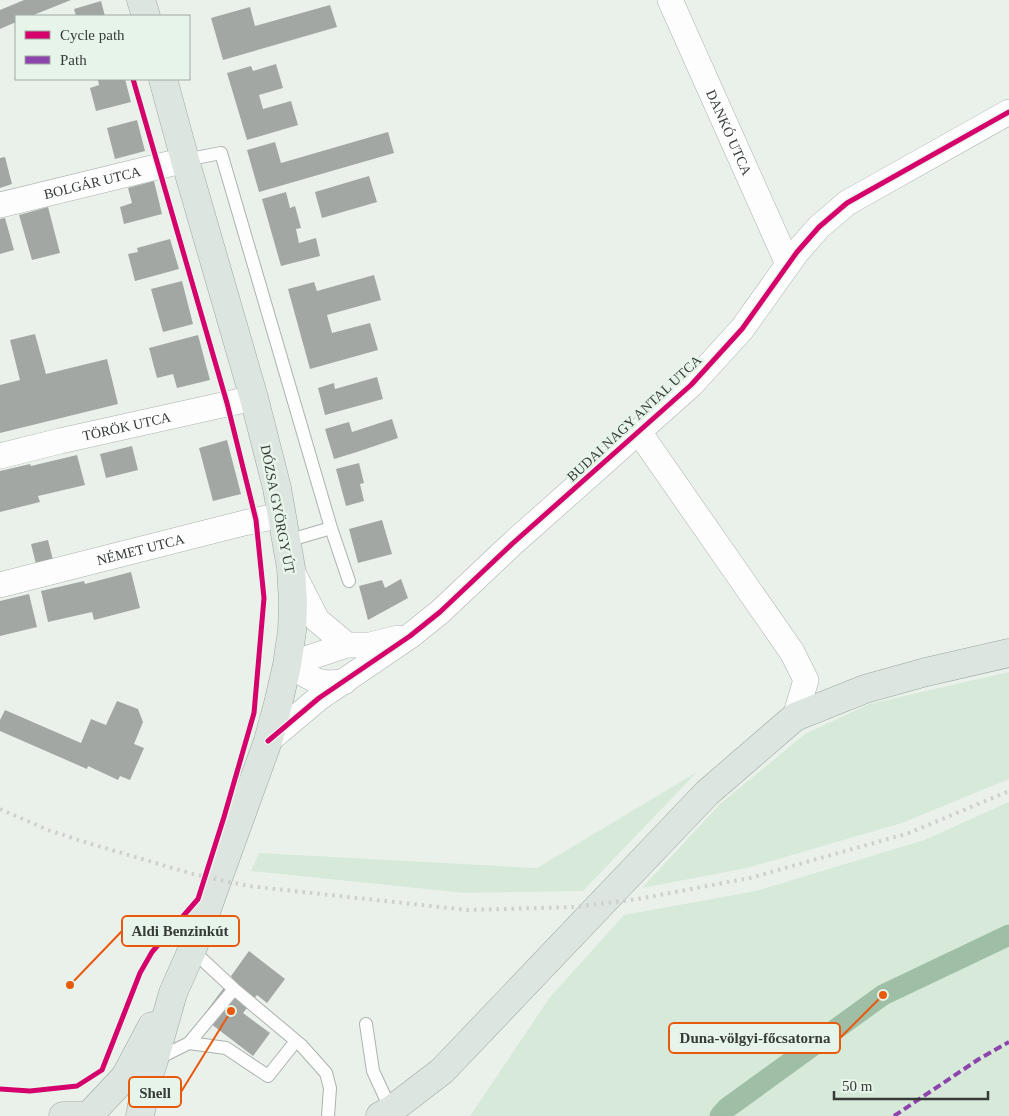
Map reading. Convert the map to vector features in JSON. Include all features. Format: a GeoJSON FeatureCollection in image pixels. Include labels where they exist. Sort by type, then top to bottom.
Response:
{"type":"FeatureCollection","features":[{"type":"Feature","properties":{"kind":"main road"},"geometry":{"type":"LineString","coordinates":[[141,0],[146,15]]}},
{"type":"Feature","properties":{"kind":"main road","name":"DÓZSA GYÖRGY ÚT"},"geometry":{"type":"LineString","coordinates":[[163,80],[254,398],[277,488],[291,568],[293,603],[292,631],[287,665],[268,740],[192,950],[173,993]]}},
{"type":"Feature","properties":{"kind":"main road"},"geometry":{"type":"LineString","coordinates":[[385,1113],[442,1072],[707,792],[795,717],[865,690],[926,672],[1009,652]]}},
{"type":"Feature","properties":{"kind":"main road"},"geometry":{"type":"LineString","coordinates":[[140,1116],[146,1084],[173,993]]}},
{"type":"Feature","properties":{"kind":"main road"},"geometry":{"type":"LineString","coordinates":[[87,1114],[125,1077],[159,1014],[173,993]]}},
{"type":"Feature","properties":{"kind":"main road"},"geometry":{"type":"LineString","coordinates":[[63,1116],[87,1114],[110,1108],[126,1111],[132,1116]]}},
{"type":"Feature","properties":{"kind":"street","name":"DANKÓ UTCA"},"geometry":{"type":"LineString","coordinates":[[670,0],[788,264]]}},
{"type":"Feature","properties":{"kind":"street","name":"BUDAI NAGY ANTAL UTCA"},"geometry":{"type":"LineString","coordinates":[[268,740],[319,698],[410,636],[440,612],[512,544],[691,385],[742,329],[788,264],[819,227],[847,203],[1009,112]]}},
{"type":"Feature","properties":{"kind":"street","name":"BOLGÁR UTCA"},"geometry":{"type":"LineString","coordinates":[[0,205],[185,160]]}},
{"type":"Feature","properties":{"kind":"street","name":"TÖRÖK UTCA"},"geometry":{"type":"LineString","coordinates":[[0,456],[254,398]]}},
{"type":"Feature","properties":{"kind":"street"},"geometry":{"type":"LineString","coordinates":[[638,432],[792,652],[806,680],[795,717]]}},
{"type":"Feature","properties":{"kind":"street","name":"NÉMET UTCA"},"geometry":{"type":"LineString","coordinates":[[0,585],[250,521],[281,515]]}},
{"type":"Feature","properties":{"kind":"street"},"geometry":{"type":"LineString","coordinates":[[291,568],[317,620],[347,645]]}},
{"type":"Feature","properties":{"kind":"street","name":"BUDAI NAGY ANTAL UTCA"},"geometry":{"type":"LineString","coordinates":[[287,665],[347,645],[370,645],[410,636]]}},
{"type":"Feature","properties":{"kind":"street"},"geometry":{"type":"LineString","coordinates":[[287,665],[317,681],[327,683],[344,682]]}},
{"type":"Feature","properties":{"kind":"lane"},"geometry":{"type":"LineString","coordinates":[[185,160],[221,153],[331,528],[349,582]]}},
{"type":"Feature","properties":{"kind":"lane"},"geometry":{"type":"LineString","coordinates":[[287,542],[331,528]]}},
{"type":"Feature","properties":{"kind":"lane"},"geometry":{"type":"LineString","coordinates":[[192,950],[301,1045],[326,1073],[330,1088],[328,1116]]}},
{"type":"Feature","properties":{"kind":"lane"},"geometry":{"type":"LineString","coordinates":[[154,1060],[189,1043],[234,988]]}},
{"type":"Feature","properties":{"kind":"lane"},"geometry":{"type":"LineString","coordinates":[[366,1024],[373,1071],[385,1113]]}},
{"type":"Feature","properties":{"kind":"lane"},"geometry":{"type":"LineString","coordinates":[[189,1043],[226,1048],[268,1076],[296,1041]]}},
{"type":"Feature","properties":{"kind":"green space"},"geometry":{"type":"Polygon","coordinates":[[[1009,672],[1009,779],[902,823],[747,868],[642,888],[720,804],[805,734],[869,704],[1009,672]]]}},
{"type":"Feature","properties":{"kind":"green space"},"geometry":{"type":"Polygon","coordinates":[[[697,772],[583,891],[465,893],[251,871],[259,853],[537,868],[697,772]]]}},
{"type":"Feature","properties":{"kind":"green space"},"geometry":{"type":"Polygon","coordinates":[[[1009,802],[1009,1116],[470,1116],[550,997],[624,915],[756,891],[924,840],[1009,802]]]}},
{"type":"Feature","properties":{"kind":"building"},"geometry":{"type":"Polygon","coordinates":[[[24,0],[71,0],[34,15],[15,15],[15,22],[0,29],[0,10],[24,0]]]}},
{"type":"Feature","properties":{"kind":"building"},"geometry":{"type":"Polygon","coordinates":[[[101,1],[105,15],[76,15],[74,9],[101,1]]]}},
{"type":"Feature","properties":{"kind":"building"},"geometry":{"type":"Polygon","coordinates":[[[330,5],[337,27],[223,60],[211,18],[250,7],[255,26],[330,5]]]}},
{"type":"Feature","properties":{"kind":"building"},"geometry":{"type":"Polygon","coordinates":[[[276,64],[283,88],[259,95],[263,109],[291,101],[298,125],[247,140],[227,73],[251,66],[253,71],[276,64]]]}},
{"type":"Feature","properties":{"kind":"building"},"geometry":{"type":"Polygon","coordinates":[[[98,80],[125,80],[131,102],[96,111],[90,88],[99,85],[98,80]]]}},
{"type":"Feature","properties":{"kind":"building"},"geometry":{"type":"Polygon","coordinates":[[[137,120],[145,151],[115,159],[107,128],[137,120]]]}},
{"type":"Feature","properties":{"kind":"building"},"geometry":{"type":"Polygon","coordinates":[[[388,132],[394,153],[259,192],[247,150],[275,142],[281,163],[388,132]]]}},
{"type":"Feature","properties":{"kind":"building"},"geometry":{"type":"Polygon","coordinates":[[[5,157],[12,184],[0,188],[0,158],[5,157]]]}},
{"type":"Feature","properties":{"kind":"building"},"geometry":{"type":"Polygon","coordinates":[[[369,176],[377,202],[322,218],[315,192],[369,176]]]}},
{"type":"Feature","properties":{"kind":"building"},"geometry":{"type":"Polygon","coordinates":[[[154,181],[162,214],[124,224],[120,207],[132,203],[128,188],[154,181]]]}},
{"type":"Feature","properties":{"kind":"building"},"geometry":{"type":"Polygon","coordinates":[[[286,192],[290,208],[295,206],[301,228],[296,229],[299,243],[316,238],[320,256],[281,266],[262,199],[286,192]]]}},
{"type":"Feature","properties":{"kind":"building"},"geometry":{"type":"Polygon","coordinates":[[[48,207],[60,253],[32,260],[19,215],[48,207]]]}},
{"type":"Feature","properties":{"kind":"building"},"geometry":{"type":"Polygon","coordinates":[[[5,218],[14,250],[0,254],[0,219],[5,218]]]}},
{"type":"Feature","properties":{"kind":"building"},"geometry":{"type":"Polygon","coordinates":[[[170,239],[179,269],[135,281],[128,254],[138,252],[137,248],[170,239]]]}},
{"type":"Feature","properties":{"kind":"building"},"geometry":{"type":"Polygon","coordinates":[[[374,275],[381,300],[327,315],[332,333],[370,323],[378,350],[310,369],[288,289],[314,282],[317,291],[374,275]]]}},
{"type":"Feature","properties":{"kind":"building"},"geometry":{"type":"Polygon","coordinates":[[[182,281],[193,324],[163,332],[151,289],[182,281]]]}},
{"type":"Feature","properties":{"kind":"building"},"geometry":{"type":"Polygon","coordinates":[[[35,334],[46,374],[107,359],[118,404],[0,433],[0,385],[20,380],[10,340],[35,334]]]}},
{"type":"Feature","properties":{"kind":"building"},"geometry":{"type":"Polygon","coordinates":[[[198,335],[210,380],[177,388],[173,374],[157,378],[149,348],[198,335]]]}},
{"type":"Feature","properties":{"kind":"building"},"geometry":{"type":"Polygon","coordinates":[[[377,377],[383,399],[325,415],[318,388],[334,383],[335,389],[377,377]]]}},
{"type":"Feature","properties":{"kind":"building"},"geometry":{"type":"Polygon","coordinates":[[[392,419],[398,438],[334,459],[325,429],[349,422],[352,432],[392,419]]]}},
{"type":"Feature","properties":{"kind":"building"},"geometry":{"type":"Polygon","coordinates":[[[227,440],[241,494],[213,501],[199,448],[227,440]]]}},
{"type":"Feature","properties":{"kind":"building"},"geometry":{"type":"Polygon","coordinates":[[[132,446],[138,470],[106,478],[100,454],[132,446]]]}},
{"type":"Feature","properties":{"kind":"building"},"geometry":{"type":"Polygon","coordinates":[[[77,455],[85,485],[38,496],[40,502],[0,512],[0,471],[77,455]]]}},
{"type":"Feature","properties":{"kind":"building"},"geometry":{"type":"Polygon","coordinates":[[[359,463],[364,483],[360,484],[364,501],[346,506],[336,469],[359,463]]]}},
{"type":"Feature","properties":{"kind":"building"},"geometry":{"type":"Polygon","coordinates":[[[382,520],[392,554],[358,563],[349,529],[382,520]]]}},
{"type":"Feature","properties":{"kind":"building"},"geometry":{"type":"Polygon","coordinates":[[[48,540],[53,560],[36,564],[31,544],[48,540]]]}},
{"type":"Feature","properties":{"kind":"building"},"geometry":{"type":"Polygon","coordinates":[[[131,572],[140,608],[94,620],[92,612],[48,622],[41,591],[84,581],[85,584],[131,572]]]}},
{"type":"Feature","properties":{"kind":"building"},"geometry":{"type":"Polygon","coordinates":[[[401,579],[408,598],[368,620],[359,586],[382,580],[385,588],[401,579]]]}},
{"type":"Feature","properties":{"kind":"building"},"geometry":{"type":"Polygon","coordinates":[[[29,594],[37,627],[0,636],[0,601],[29,594]]]}},
{"type":"Feature","properties":{"kind":"building"},"geometry":{"type":"Polygon","coordinates":[[[117,701],[138,709],[143,722],[134,744],[144,748],[130,780],[120,776],[118,780],[88,766],[87,769],[0,731],[0,720],[5,710],[81,743],[91,719],[106,725],[117,701]]]}},
{"type":"Feature","properties":{"kind":"building"},"geometry":{"type":"Polygon","coordinates":[[[249,951],[285,979],[267,1003],[257,995],[243,1013],[270,1033],[253,1056],[202,1017],[249,951]]]}},
{"type":"Feature","properties":{"kind":"waterway"},"geometry":{"type":"LineString","coordinates":[[720,1116],[727,1108],[883,995],[1009,935]]}},
{"type":"Feature","properties":{"kind":"railway"},"geometry":{"type":"LineString","coordinates":[[0,809],[48,830],[91,844],[193,874],[248,886],[467,910],[575,907],[638,899],[750,878],[909,833],[1009,791]]}},
{"type":"Feature","properties":{"kind":"marked path"},"geometry":{"type":"LineString","coordinates":[[894,1116],[979,1059],[1009,1042]]}},
{"type":"Feature","properties":{"kind":"cycle path"},"geometry":{"type":"LineString","coordinates":[[0,1089],[30,1091],[77,1086],[102,1070],[140,973],[152,952],[198,899],[254,713],[264,598],[256,520],[227,403],[133,80]]}},
{"type":"Feature","properties":{"kind":"cycle path"},"geometry":{"type":"LineString","coordinates":[[268,741],[319,698],[410,636],[440,612],[512,544],[691,385],[742,329],[797,252],[819,227],[847,203],[1009,112]]}},
{"type":"Feature","properties":{"kind":"place","name":"Aldi Benzinkút"},"geometry":{"type":"Point","coordinates":[70,985]}},
{"type":"Feature","properties":{"kind":"place","name":"Duna-völgyi-főcsatorna"},"geometry":{"type":"Point","coordinates":[883,995]}},
{"type":"Feature","properties":{"kind":"place","name":"Shell"},"geometry":{"type":"Point","coordinates":[231,1011]}}]}
